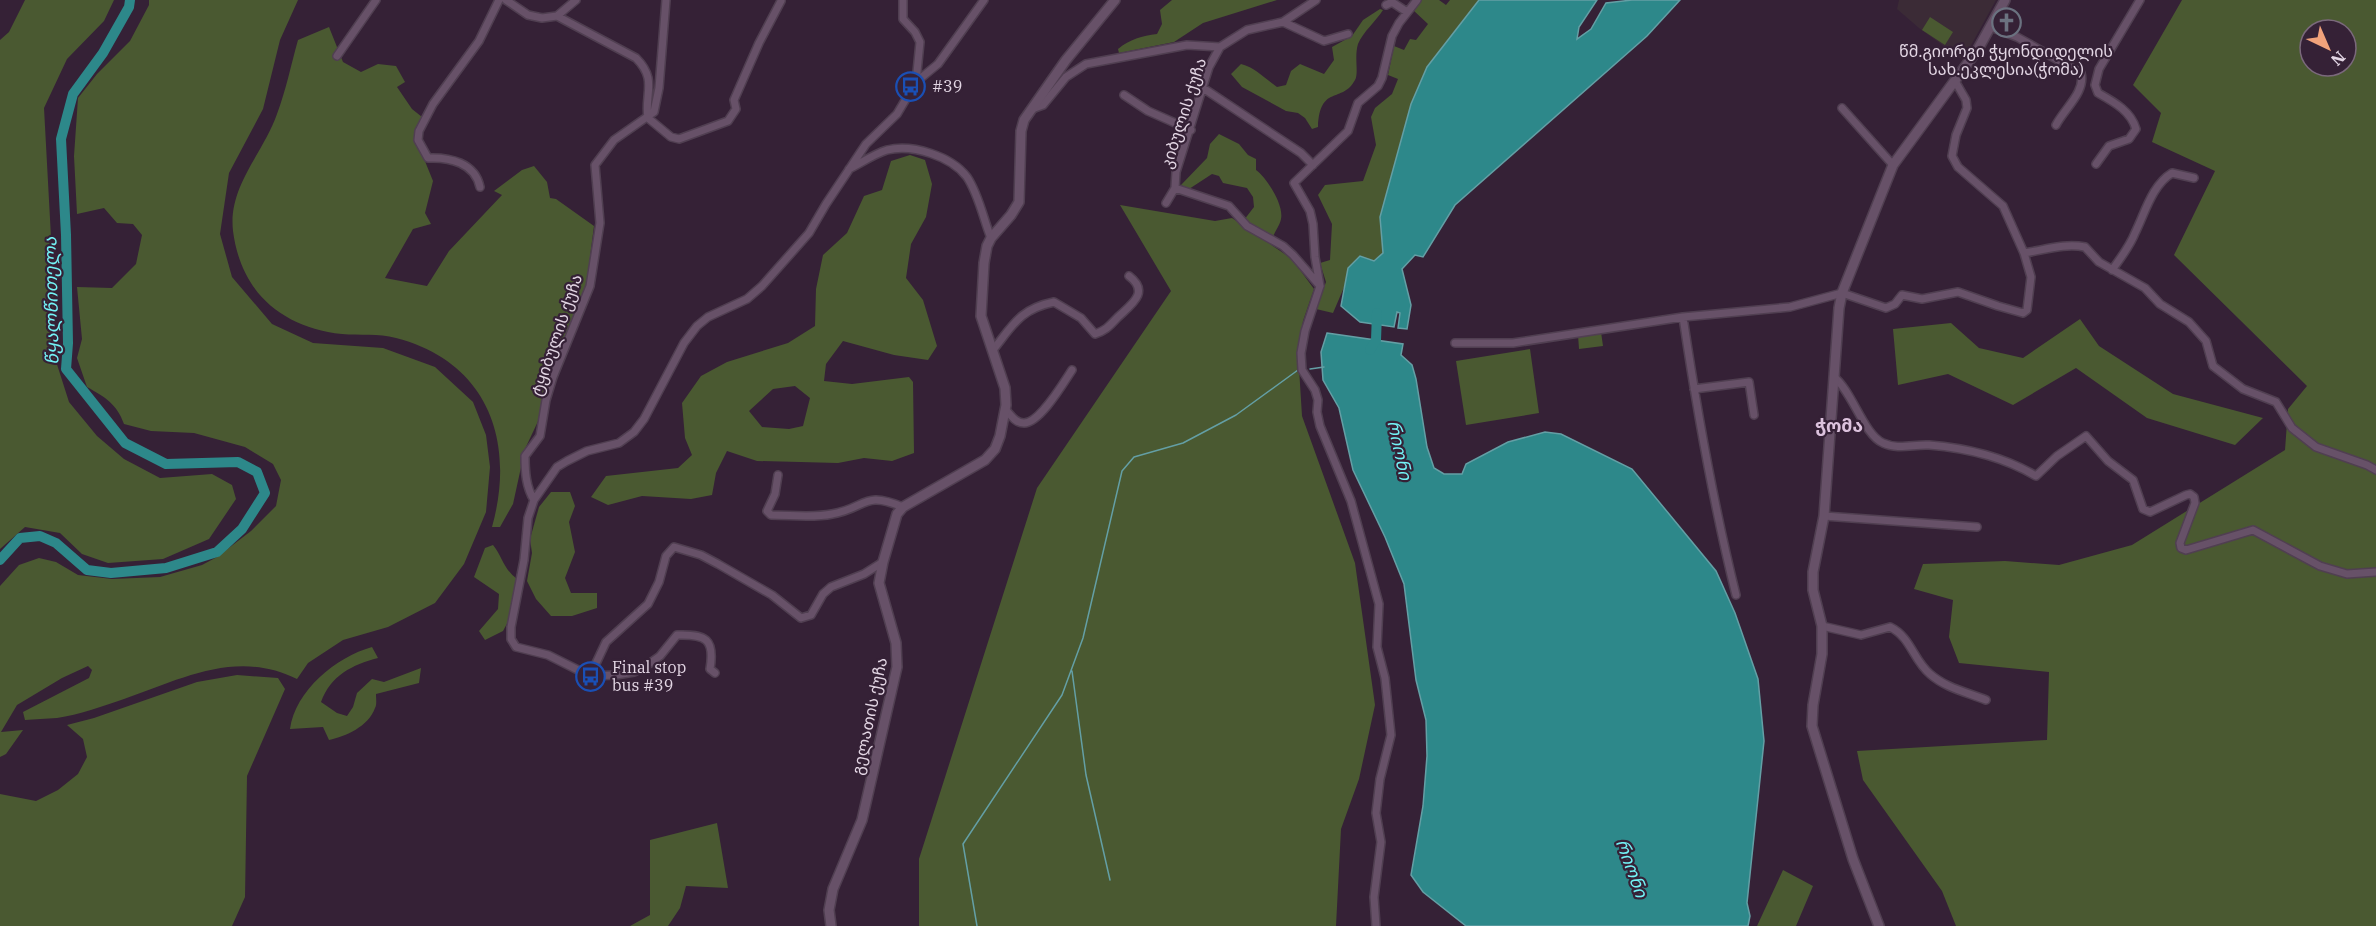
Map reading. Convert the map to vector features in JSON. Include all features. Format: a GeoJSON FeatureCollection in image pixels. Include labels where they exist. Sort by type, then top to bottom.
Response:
{"type":"FeatureCollection","features":[{"type":"Feature","properties":{"kind":"main road"},"geometry":{"type":"LineString","coordinates":[[903,507],[985,460],[995,449],[1005,409],[1005,388],[981,316],[987,246],[1019,202],[1021,131],[1031,109],[1066,60],[1115,0]]}},
{"type":"Feature","properties":{"kind":"main road"},"geometry":{"type":"LineString","coordinates":[[1879,926],[1853,859],[1812,726],[1813,705],[1822,654],[1822,626],[1813,590],[1813,572],[1824,516],[1842,293],[1893,165],[1955,81],[1991,27],[2005,0]]}},
{"type":"Feature","properties":{"kind":"main road","name":"გელათის ქუჩა"},"geometry":{"type":"LineString","coordinates":[[831,926],[829,910],[832,890],[862,820],[897,667],[896,643],[880,591],[883,562],[894,522],[903,507]]}},
{"type":"Feature","properties":{"kind":"street"},"geometry":{"type":"LineString","coordinates":[[337,56],[376,0]]}},
{"type":"Feature","properties":{"kind":"street"},"geometry":{"type":"LineString","coordinates":[[480,187],[478,176],[471,169],[452,159],[428,158],[418,140],[419,131],[434,104],[479,41],[499,0]]}},
{"type":"Feature","properties":{"kind":"street"},"geometry":{"type":"LineString","coordinates":[[506,0],[528,15],[542,18],[557,16],[576,0]]}},
{"type":"Feature","properties":{"kind":"street"},"geometry":{"type":"LineString","coordinates":[[648,118],[654,112],[659,88],[666,0]]}},
{"type":"Feature","properties":{"kind":"street"},"geometry":{"type":"LineString","coordinates":[[903,0],[903,19],[915,32],[920,42],[916,82]]}},
{"type":"Feature","properties":{"kind":"street"},"geometry":{"type":"LineString","coordinates":[[715,673],[710,669],[713,651],[710,643],[696,635],[677,635],[660,656],[634,672],[590,676],[548,655],[516,647],[511,639],[512,627],[524,560],[528,519],[534,500],[557,467],[567,460],[618,443],[634,432],[644,419],[684,343],[697,326],[708,317],[747,299],[762,286],[808,233],[866,144],[897,114],[916,82],[938,64],[984,0]]}},
{"type":"Feature","properties":{"kind":"street","name":"კიბულის ქუჩა"},"geometry":{"type":"LineString","coordinates":[[1316,0],[1283,22],[1247,30],[1220,47],[1209,68],[1176,172],[1175,188],[1229,206],[1247,226],[1283,246],[1320,286]]}},
{"type":"Feature","properties":{"kind":"street"},"geometry":{"type":"LineString","coordinates":[[1376,926],[1374,897],[1381,842],[1376,813],[1380,779],[1391,735],[1390,711],[1377,647],[1378,604],[1366,551],[1351,501],[1320,426],[1315,390],[1302,370],[1305,332],[1320,286],[1310,212],[1294,183],[1348,131],[1358,103],[1378,86],[1383,78],[1392,36],[1417,0]]}},
{"type":"Feature","properties":{"kind":"street"},"geometry":{"type":"LineString","coordinates":[[2096,164],[2109,146],[2129,139],[2136,129],[2133,120],[2118,105],[2098,93],[2095,85],[2099,69],[2140,0]]}},
{"type":"Feature","properties":{"kind":"street"},"geometry":{"type":"LineString","coordinates":[[557,16],[636,58],[642,65],[650,90],[648,118],[671,137],[679,139],[728,121],[736,109],[734,100],[759,43],[781,2]]}},
{"type":"Feature","properties":{"kind":"street"},"geometry":{"type":"LineString","coordinates":[[1391,2],[1407,12]]}},
{"type":"Feature","properties":{"kind":"street"},"geometry":{"type":"LineString","coordinates":[[1283,22],[1324,41],[1348,34]]}},
{"type":"Feature","properties":{"kind":"street"},"geometry":{"type":"LineString","coordinates":[[1991,27],[2017,37],[2081,73],[2082,83],[2071,105],[2056,125]]}},
{"type":"Feature","properties":{"kind":"street"},"geometry":{"type":"LineString","coordinates":[[1031,109],[1043,105],[1066,77],[1086,64],[1188,45],[1220,47]]}},
{"type":"Feature","properties":{"kind":"street"},"geometry":{"type":"LineString","coordinates":[[1455,343],[1513,343],[1683,317],[1790,307],[1842,293],[1886,308],[1895,304],[1902,295],[1922,299],[1958,292],[2023,313],[2028,310],[2031,277],[2024,253],[2003,206],[1958,167],[1952,156],[1956,135],[1967,108],[1966,100],[1955,81]]}},
{"type":"Feature","properties":{"kind":"street"},"geometry":{"type":"LineString","coordinates":[[1203,88],[1301,153],[1313,165]]}},
{"type":"Feature","properties":{"kind":"street"},"geometry":{"type":"LineString","coordinates":[[1124,95],[1148,111],[1191,130]]}},
{"type":"Feature","properties":{"kind":"street"},"geometry":{"type":"LineString","coordinates":[[1842,108],[1893,165]]}},
{"type":"Feature","properties":{"kind":"street","name":"ტყიბულის ქუჩა"},"geometry":{"type":"LineString","coordinates":[[534,500],[529,492],[526,478],[525,456],[540,436],[549,388],[590,286],[600,223],[595,165],[614,140],[648,118]]}},
{"type":"Feature","properties":{"kind":"street"},"geometry":{"type":"LineString","coordinates":[[848,170],[885,151],[912,149],[933,155],[954,165],[967,177],[992,237]]}},
{"type":"Feature","properties":{"kind":"street"},"geometry":{"type":"LineString","coordinates":[[2112,270],[2135,235],[2145,208],[2166,177],[2172,173],[2194,177]]}},
{"type":"Feature","properties":{"kind":"street"},"geometry":{"type":"LineString","coordinates":[[1166,202],[1175,188]]}},
{"type":"Feature","properties":{"kind":"street"},"geometry":{"type":"LineString","coordinates":[[2024,253],[2072,245],[2085,247],[2099,262],[2145,288],[2160,304],[2189,322],[2206,341],[2213,366],[2243,389],[2276,402],[2292,428],[2316,447],[2376,470]]}},
{"type":"Feature","properties":{"kind":"street"},"geometry":{"type":"LineString","coordinates":[[993,350],[1029,309],[1054,302],[1081,318],[1095,334],[1109,328],[1130,308],[1137,297],[1139,288],[1129,276]]}},
{"type":"Feature","properties":{"kind":"street"},"geometry":{"type":"LineString","coordinates":[[1683,317],[1701,440],[1736,595]]}},
{"type":"Feature","properties":{"kind":"street"},"geometry":{"type":"LineString","coordinates":[[1005,409],[1016,421],[1024,423],[1032,421],[1056,395],[1072,370]]}},
{"type":"Feature","properties":{"kind":"street"},"geometry":{"type":"LineString","coordinates":[[1834,377],[1844,385],[1855,408],[1882,443],[1899,446],[1927,444],[1983,453],[2036,476],[2057,456],[2086,436],[2108,461],[2133,480],[2143,509],[2150,512],[2186,495],[2190,494],[2193,497],[2194,503],[2180,543],[2181,548],[2189,549],[2253,530],[2320,566],[2347,574],[2376,572]]}},
{"type":"Feature","properties":{"kind":"street"},"geometry":{"type":"LineString","coordinates":[[1694,389],[1749,382],[1754,415]]}},
{"type":"Feature","properties":{"kind":"street"},"geometry":{"type":"LineString","coordinates":[[778,475],[775,494],[767,511],[771,516],[832,514],[878,498],[903,507]]}},
{"type":"Feature","properties":{"kind":"street"},"geometry":{"type":"LineString","coordinates":[[1824,516],[1977,527]]}},
{"type":"Feature","properties":{"kind":"street"},"geometry":{"type":"LineString","coordinates":[[590,676],[606,642],[648,604],[659,582],[666,556],[674,547],[684,548],[718,564],[772,595],[801,618],[811,615],[823,594],[831,587],[864,574],[883,562]]}},
{"type":"Feature","properties":{"kind":"street"},"geometry":{"type":"LineString","coordinates":[[1822,626],[1861,635],[1890,627],[1907,640],[1928,673],[1951,688],[1986,699]]}},
{"type":"Feature","properties":{"kind":"shaded area"},"geometry":{"type":"Polygon","coordinates":[[[25,0],[114,0],[104,21],[67,59],[44,108],[53,274],[54,355],[69,402],[97,436],[124,459],[160,478],[212,474],[232,485],[236,499],[209,539],[163,559],[108,563],[82,554],[60,533],[25,527],[0,549],[0,40],[9,32],[25,0]]]}},
{"type":"Feature","properties":{"kind":"shaded area"},"geometry":{"type":"Polygon","coordinates":[[[149,0],[298,0],[280,40],[263,109],[229,173],[220,234],[232,277],[272,324],[313,343],[383,348],[435,367],[473,402],[486,435],[490,467],[486,512],[464,564],[435,603],[388,627],[343,640],[308,663],[297,679],[274,670],[252,667],[209,670],[74,715],[25,720],[23,712],[89,678],[92,670],[88,666],[62,678],[17,705],[1,732],[23,730],[6,754],[0,757],[0,586],[19,565],[39,558],[56,562],[78,575],[112,579],[160,577],[202,565],[217,557],[251,531],[276,506],[281,480],[273,464],[245,447],[194,433],[151,431],[124,424],[118,411],[110,402],[87,387],[77,358],[82,339],[77,287],[112,288],[136,264],[142,235],[133,224],[117,223],[104,208],[77,214],[74,156],[78,98],[97,74],[130,41],[149,5],[149,0]]]}},
{"type":"Feature","properties":{"kind":"shaded area"},"geometry":{"type":"Polygon","coordinates":[[[1172,0],[1277,0],[1203,23],[1174,42],[1119,53],[1118,49],[1132,40],[1157,34],[1162,24],[1160,10],[1172,0]]]}},
{"type":"Feature","properties":{"kind":"shaded area"},"geometry":{"type":"Polygon","coordinates":[[[1422,0],[1439,0],[1446,5],[1450,0],[1479,0],[1427,67],[1411,104],[1380,217],[1383,253],[1374,261],[1348,268],[1345,285],[1333,313],[1316,309],[1326,282],[1320,263],[1330,260],[1332,224],[1318,195],[1325,185],[1363,181],[1376,145],[1371,117],[1375,108],[1392,94],[1398,79],[1388,75],[1394,46],[1404,50],[1410,39],[1416,40],[1428,24],[1413,10],[1422,0]]]}},
{"type":"Feature","properties":{"kind":"shaded area"},"geometry":{"type":"Polygon","coordinates":[[[1899,0],[1996,0],[1963,60],[1897,9],[1899,0]]]}},
{"type":"Feature","properties":{"kind":"shaded area"},"geometry":{"type":"Polygon","coordinates":[[[2182,0],[2376,0],[2376,926],[1956,926],[1942,891],[1863,780],[1857,751],[2047,740],[2049,672],[1959,663],[1949,637],[1953,600],[1914,589],[1923,564],[2005,561],[2059,565],[2132,545],[2285,450],[2288,409],[2307,386],[2174,255],[2215,171],[2152,142],[2161,113],[2133,85],[2182,0]]]}},
{"type":"Feature","properties":{"kind":"shaded area"},"geometry":{"type":"Polygon","coordinates":[[[1380,9],[1383,10],[1358,44],[1355,80],[1350,87],[1332,96],[1323,105],[1318,127],[1312,129],[1305,118],[1298,113],[1286,111],[1242,87],[1231,74],[1241,64],[1256,71],[1277,87],[1286,85],[1291,71],[1300,64],[1324,74],[1334,60],[1332,47],[1352,36],[1363,20],[1380,9]]]}},
{"type":"Feature","properties":{"kind":"shaded area"},"geometry":{"type":"Polygon","coordinates":[[[1930,17],[1953,32],[1945,45],[1922,30],[1930,17]]]}},
{"type":"Feature","properties":{"kind":"shaded area"},"geometry":{"type":"Polygon","coordinates":[[[329,27],[343,62],[361,72],[378,64],[396,66],[405,82],[397,87],[412,109],[422,117],[416,139],[433,181],[425,213],[431,224],[413,229],[385,278],[427,286],[449,251],[502,195],[494,191],[522,170],[534,166],[547,182],[550,198],[556,199],[594,226],[586,288],[545,393],[540,417],[525,449],[513,504],[500,527],[492,527],[499,495],[500,465],[496,436],[488,409],[473,386],[453,366],[428,349],[389,336],[342,334],[320,330],[283,315],[255,289],[238,253],[233,231],[236,199],[277,114],[298,40],[329,27]]]}},
{"type":"Feature","properties":{"kind":"shaded area"},"geometry":{"type":"Polygon","coordinates":[[[1219,134],[1239,144],[1248,155],[1256,159],[1256,170],[1274,192],[1281,213],[1273,237],[1244,220],[1254,207],[1253,197],[1247,188],[1223,183],[1219,176],[1212,174],[1189,189],[1181,185],[1207,158],[1210,144],[1219,134]]]}},
{"type":"Feature","properties":{"kind":"shaded area"},"geometry":{"type":"Polygon","coordinates":[[[910,155],[925,160],[932,184],[926,217],[911,244],[906,278],[923,300],[937,346],[928,360],[894,355],[843,341],[826,364],[824,381],[852,384],[909,377],[913,382],[914,453],[892,461],[864,458],[838,463],[757,461],[727,451],[716,473],[712,495],[691,499],[642,496],[608,505],[591,497],[606,476],[678,468],[692,455],[685,438],[682,403],[701,376],[727,362],[788,343],[815,326],[816,289],[823,255],[847,233],[864,196],[882,190],[891,161],[910,155]],[[795,386],[773,389],[749,411],[762,427],[789,429],[803,426],[810,398],[795,386]]]}},
{"type":"Feature","properties":{"kind":"shaded area"},"geometry":{"type":"Polygon","coordinates":[[[1120,205],[1215,221],[1232,218],[1292,259],[1314,289],[1303,321],[1298,352],[1302,416],[1355,563],[1375,705],[1359,779],[1341,829],[1336,926],[919,926],[919,859],[1037,488],[1171,291],[1120,205]]]}},
{"type":"Feature","properties":{"kind":"shaded area"},"geometry":{"type":"Polygon","coordinates":[[[2080,319],[2099,346],[2173,394],[2263,418],[2235,445],[2147,418],[2076,368],[2013,405],[1948,374],[1898,385],[1893,329],[1951,323],[1979,348],[2023,358],[2080,319]]]}},
{"type":"Feature","properties":{"kind":"shaded area"},"geometry":{"type":"Polygon","coordinates":[[[1601,332],[1603,346],[1579,349],[1578,335],[1601,332]]]}},
{"type":"Feature","properties":{"kind":"shaded area"},"geometry":{"type":"Polygon","coordinates":[[[1530,349],[1539,413],[1466,425],[1456,361],[1530,349]]]}},
{"type":"Feature","properties":{"kind":"shaded area"},"geometry":{"type":"Polygon","coordinates":[[[551,492],[570,492],[575,506],[569,522],[575,552],[565,578],[571,593],[597,593],[597,608],[572,616],[551,616],[536,599],[527,581],[532,553],[530,539],[539,507],[551,492]]]}},
{"type":"Feature","properties":{"kind":"shaded area"},"geometry":{"type":"Polygon","coordinates":[[[493,545],[506,568],[519,580],[510,618],[503,631],[485,640],[479,631],[498,609],[499,594],[474,577],[485,548],[493,545]]]}},
{"type":"Feature","properties":{"kind":"shaded area"},"geometry":{"type":"Polygon","coordinates":[[[372,647],[378,658],[344,672],[330,685],[321,702],[337,713],[347,716],[353,707],[357,693],[372,679],[384,682],[421,668],[419,683],[376,694],[376,707],[372,715],[356,730],[342,736],[329,740],[323,727],[290,729],[293,715],[300,702],[319,678],[345,659],[372,647]]]}},
{"type":"Feature","properties":{"kind":"shaded area"},"geometry":{"type":"Polygon","coordinates":[[[237,675],[278,678],[285,689],[247,776],[245,897],[232,926],[0,926],[0,794],[36,801],[58,790],[78,774],[87,757],[83,739],[67,725],[94,718],[197,682],[237,675]]]}},
{"type":"Feature","properties":{"kind":"shaded area"},"geometry":{"type":"Polygon","coordinates":[[[717,823],[728,888],[686,886],[680,908],[668,926],[630,926],[650,915],[650,840],[717,823]]]}},
{"type":"Feature","properties":{"kind":"shaded area"},"geometry":{"type":"Polygon","coordinates":[[[1783,870],[1813,886],[1796,926],[1757,926],[1783,870]]]}},
{"type":"Feature","properties":{"kind":"water"},"geometry":{"type":"Polygon","coordinates":[[[1479,0],[1597,0],[1579,27],[1577,39],[1591,29],[1606,3],[1632,0],[1680,0],[1647,36],[1455,205],[1423,257],[1415,255],[1402,269],[1411,305],[1407,329],[1398,328],[1400,313],[1397,312],[1394,327],[1360,322],[1341,306],[1348,268],[1360,256],[1374,261],[1383,253],[1380,217],[1411,104],[1427,67],[1479,0]]]}},
{"type":"Feature","properties":{"kind":"water"},"geometry":{"type":"Polygon","coordinates":[[[1327,333],[1403,344],[1401,355],[1412,365],[1427,447],[1434,468],[1444,474],[1462,474],[1466,464],[1508,442],[1545,432],[1561,434],[1632,469],[1716,571],[1735,613],[1758,679],[1764,741],[1747,903],[1750,916],[1748,926],[1466,926],[1423,892],[1411,875],[1423,806],[1427,756],[1426,720],[1416,680],[1404,584],[1385,537],[1353,470],[1339,408],[1323,380],[1321,352],[1327,333]]]}},
{"type":"Feature","properties":{"kind":"waterway","name":"წყალწითელა"},"geometry":{"type":"LineString","coordinates":[[0,560],[20,538],[40,536],[56,543],[87,570],[111,573],[166,568],[217,552],[242,529],[265,493],[257,472],[238,462],[166,464],[125,443],[66,369],[68,343],[66,235],[61,139],[73,94],[103,53],[129,7],[130,0]]}},
{"type":"Feature","properties":{"kind":"waterway","name":"რიონი"},"geometry":{"type":"LineString","coordinates":[[1370,350],[1376,340],[1377,313]]}},
{"type":"Feature","properties":{"kind":"waterway"},"geometry":{"type":"LineString","coordinates":[[1310,369],[1324,367]]}},
{"type":"Feature","properties":{"kind":"waterway"},"geometry":{"type":"LineString","coordinates":[[977,926],[963,844],[1062,695],[1083,638],[1122,471],[1134,457],[1183,443],[1236,415],[1298,370]]}},
{"type":"Feature","properties":{"kind":"waterway"},"geometry":{"type":"LineString","coordinates":[[1072,671],[1086,775],[1110,880]]}},
{"type":"Feature","properties":{"kind":"place","name":"წმ.გიორგი ჭყონდიდელის სახ.ეკლესია(ჭომა)"},"geometry":{"type":"Point","coordinates":[2006,23]}},
{"type":"Feature","properties":{"kind":"place","name":"#39"},"geometry":{"type":"Point","coordinates":[911,86]}},
{"type":"Feature","properties":{"kind":"place","name":"Final stop bus #39"},"geometry":{"type":"Point","coordinates":[591,676]}},
{"type":"Feature","properties":{"kind":"district","name":"ჭომა"},"geometry":{"type":"Point","coordinates":[1839,425]}}]}
